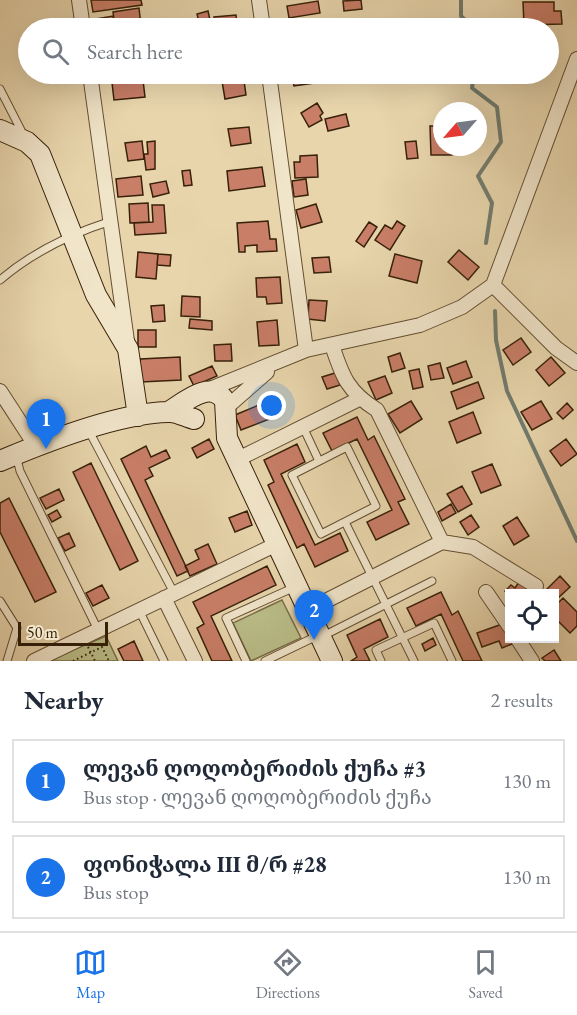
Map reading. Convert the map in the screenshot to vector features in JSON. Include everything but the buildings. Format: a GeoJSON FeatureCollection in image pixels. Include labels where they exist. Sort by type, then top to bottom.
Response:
{"type":"FeatureCollection","features":[{"type":"Feature","properties":{"kind":"street"},"geometry":{"type":"LineString","coordinates":[[79,0],[82,18]]}},
{"type":"Feature","properties":{"kind":"street"},"geometry":{"type":"LineString","coordinates":[[259,0],[262,18]]}},
{"type":"Feature","properties":{"kind":"street"},"geometry":{"type":"LineString","coordinates":[[170,411],[200,394],[275,365],[306,350],[420,325],[462,307],[493,285],[577,59]]}},
{"type":"Feature","properties":{"kind":"street"},"geometry":{"type":"LineString","coordinates":[[91,84],[138,416]]}},
{"type":"Feature","properties":{"kind":"street"},"geometry":{"type":"LineString","coordinates":[[270,84],[306,350]]}},
{"type":"Feature","properties":{"kind":"street"},"geometry":{"type":"LineString","coordinates":[[0,130],[27,142],[40,154],[96,295],[128,349]]}},
{"type":"Feature","properties":{"kind":"street"},"geometry":{"type":"LineString","coordinates":[[493,285],[556,348],[577,363]]}},
{"type":"Feature","properties":{"kind":"street"},"geometry":{"type":"LineString","coordinates":[[332,345],[343,377],[359,399],[377,410],[442,542]]}},
{"type":"Feature","properties":{"kind":"street"},"geometry":{"type":"LineString","coordinates":[[214,418],[275,365]]}},
{"type":"Feature","properties":{"kind":"street"},"geometry":{"type":"LineString","coordinates":[[0,391],[35,445]]}},
{"type":"Feature","properties":{"kind":"street"},"geometry":{"type":"LineString","coordinates":[[200,394],[222,396],[214,418]]}},
{"type":"Feature","properties":{"kind":"street"},"geometry":{"type":"LineString","coordinates":[[200,394],[191,408],[214,418],[227,438],[332,661]]}},
{"type":"Feature","properties":{"kind":"street"},"geometry":{"type":"LineString","coordinates":[[238,459],[359,399]]}},
{"type":"Feature","properties":{"kind":"street"},"geometry":{"type":"LineString","coordinates":[[8,458],[35,445],[138,416],[170,411],[214,418]]}},
{"type":"Feature","properties":{"kind":"street"},"geometry":{"type":"LineString","coordinates":[[308,609],[442,542],[473,547],[536,586]]}},
{"type":"Feature","properties":{"kind":"street"},"geometry":{"type":"LineString","coordinates":[[34,661],[99,632],[139,610],[277,544]]}},
{"type":"Feature","properties":{"kind":"street"},"geometry":{"type":"LineString","coordinates":[[486,592],[505,620]]}},
{"type":"Feature","properties":{"kind":"street"},"geometry":{"type":"LineString","coordinates":[[169,596],[195,661]]}},
{"type":"Feature","properties":{"kind":"street"},"geometry":{"type":"LineString","coordinates":[[520,643],[532,661]]}},
{"type":"Feature","properties":{"kind":"lane"},"geometry":{"type":"LineString","coordinates":[[0,89],[27,142]]}},
{"type":"Feature","properties":{"kind":"lane"},"geometry":{"type":"LineString","coordinates":[[1,277],[72,233],[111,221]]}},
{"type":"Feature","properties":{"kind":"lane"},"geometry":{"type":"LineString","coordinates":[[303,427],[320,461]]}},
{"type":"Feature","properties":{"kind":"lane"},"geometry":{"type":"LineString","coordinates":[[87,429],[169,596]]}},
{"type":"Feature","properties":{"kind":"lane"},"geometry":{"type":"LineString","coordinates":[[347,447],[376,506],[345,522],[321,534],[292,475],[347,447]]}},
{"type":"Feature","properties":{"kind":"lane"},"geometry":{"type":"LineString","coordinates":[[8,458],[20,471],[99,632]]}},
{"type":"Feature","properties":{"kind":"lane"},"geometry":{"type":"LineString","coordinates":[[345,522],[414,661]]}},
{"type":"Feature","properties":{"kind":"lane"},"geometry":{"type":"LineString","coordinates":[[265,661],[432,581]]}},
{"type":"Feature","properties":{"kind":"lane"},"geometry":{"type":"LineString","coordinates":[[246,661],[226,618],[297,586]]}},
{"type":"Feature","properties":{"kind":"lane"},"geometry":{"type":"LineString","coordinates":[[0,601],[17,628],[6,661]]}},
{"type":"Feature","properties":{"kind":"lane"},"geometry":{"type":"LineString","coordinates":[[139,610],[164,661]]}},
{"type":"Feature","properties":{"kind":"lane"},"geometry":{"type":"LineString","coordinates":[[381,661],[376,650],[434,622],[452,661]]}},
{"type":"Feature","properties":{"kind":"path"},"geometry":{"type":"LineString","coordinates":[[74,661],[102,647],[109,661]]}},
{"type":"Feature","properties":{"kind":"green space"},"geometry":{"type":"Polygon","coordinates":[[[282,600],[301,638],[251,661],[233,623],[282,600]]]}},
{"type":"Feature","properties":{"kind":"green space"},"geometry":{"type":"Polygon","coordinates":[[[106,636],[118,661],[47,661],[106,636]]]}},
{"type":"Feature","properties":{"kind":"waterway"},"geometry":{"type":"LineString","coordinates":[[461,0],[463,18]]}},
{"type":"Feature","properties":{"kind":"waterway"},"geometry":{"type":"LineString","coordinates":[[473,84],[472,88],[497,107],[501,142],[478,176],[492,203],[486,243]]}},
{"type":"Feature","properties":{"kind":"waterway"},"geometry":{"type":"LineString","coordinates":[[495,311],[496,340],[507,391],[577,541]]}},
{"type":"Feature","properties":{"kind":"place","name":"ლევან ღოღობერიძის ქუჩა #3"},"geometry":{"type":"Point","coordinates":[46,449]}},
{"type":"Feature","properties":{"kind":"place","name":"ფონიჭალა III მ/რ #28"},"geometry":{"type":"Point","coordinates":[314,640]}}]}
